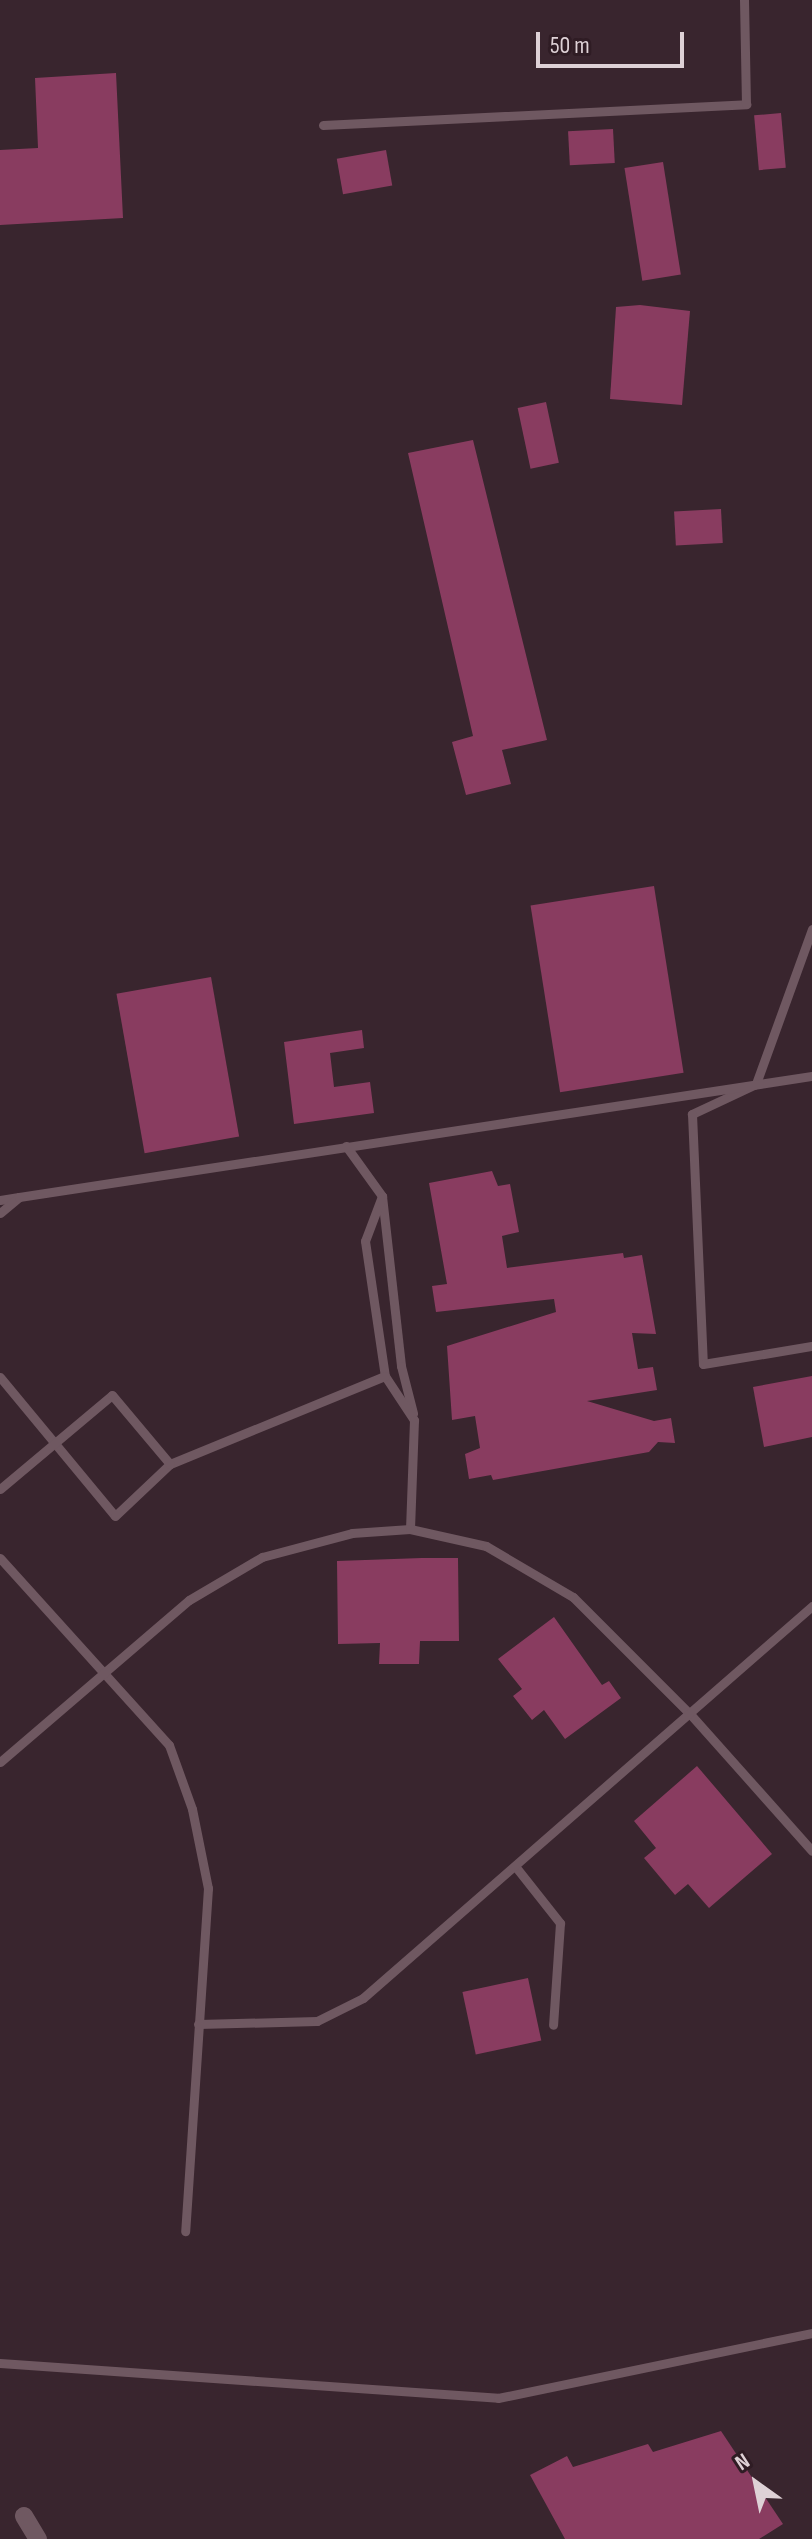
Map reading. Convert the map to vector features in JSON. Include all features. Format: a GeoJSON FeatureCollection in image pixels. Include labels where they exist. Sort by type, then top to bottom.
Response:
{"type":"FeatureCollection","features":[{"type":"Feature","properties":{"kind":"street"},"geometry":{"type":"LineString","coordinates":[[24,2516],[38,2539]]}},
{"type":"Feature","properties":{"kind":"lane"},"geometry":{"type":"LineString","coordinates":[[323,125],[746,104],[744,0]]}},
{"type":"Feature","properties":{"kind":"lane"},"geometry":{"type":"LineString","coordinates":[[812,929],[756,1084],[692,1114],[703,1364],[812,1346]]}},
{"type":"Feature","properties":{"kind":"lane"},"geometry":{"type":"LineString","coordinates":[[0,1200],[812,1076]]}},
{"type":"Feature","properties":{"kind":"lane"},"geometry":{"type":"LineString","coordinates":[[346,1146],[382,1196],[401,1366],[414,1420],[410,1529]]}},
{"type":"Feature","properties":{"kind":"lane"},"geometry":{"type":"LineString","coordinates":[[382,1196],[365,1241],[385,1376],[414,1420]]}},
{"type":"Feature","properties":{"kind":"lane"},"geometry":{"type":"LineString","coordinates":[[0,1213],[19,1197]]}},
{"type":"Feature","properties":{"kind":"lane"},"geometry":{"type":"LineString","coordinates":[[0,1377],[115,1516],[170,1464],[385,1376]]}},
{"type":"Feature","properties":{"kind":"lane"},"geometry":{"type":"LineString","coordinates":[[0,1489],[53,1441],[112,1395],[170,1464]]}},
{"type":"Feature","properties":{"kind":"lane"},"geometry":{"type":"LineString","coordinates":[[0,1762],[189,1600],[262,1557],[352,1533],[410,1529],[486,1546],[573,1597],[691,1715],[812,1851]]}},
{"type":"Feature","properties":{"kind":"lane"},"geometry":{"type":"LineString","coordinates":[[0,1558],[102,1675],[169,1745],[192,1809],[208,1888],[185,2231]]}},
{"type":"Feature","properties":{"kind":"lane"},"geometry":{"type":"LineString","coordinates":[[198,2024],[317,2021],[363,1998],[691,1715],[812,1606]]}},
{"type":"Feature","properties":{"kind":"lane"},"geometry":{"type":"LineString","coordinates":[[515,1866],[560,1923],[553,2025]]}},
{"type":"Feature","properties":{"kind":"lane"},"geometry":{"type":"LineString","coordinates":[[0,2363],[498,2398],[812,2333]]}},
{"type":"Feature","properties":{"kind":"building"},"geometry":{"type":"Polygon","coordinates":[[[116,73],[123,218],[0,225],[0,150],[38,148],[35,78],[116,73]]]}},
{"type":"Feature","properties":{"kind":"building"},"geometry":{"type":"Polygon","coordinates":[[[781,113],[786,168],[759,170],[754,115],[781,113]]]}},
{"type":"Feature","properties":{"kind":"building"},"geometry":{"type":"Polygon","coordinates":[[[613,129],[615,163],[570,165],[568,131],[613,129]]]}},
{"type":"Feature","properties":{"kind":"building"},"geometry":{"type":"Polygon","coordinates":[[[386,150],[392,185],[343,194],[337,159],[386,150]]]}},
{"type":"Feature","properties":{"kind":"building"},"geometry":{"type":"Polygon","coordinates":[[[663,162],[681,275],[642,281],[624,168],[663,162]]]}},
{"type":"Feature","properties":{"kind":"building"},"geometry":{"type":"Polygon","coordinates":[[[640,305],[690,311],[682,405],[610,399],[616,307],[640,305]]]}},
{"type":"Feature","properties":{"kind":"building"},"geometry":{"type":"Polygon","coordinates":[[[546,402],[559,463],[531,469],[518,408],[546,402]]]}},
{"type":"Feature","properties":{"kind":"building"},"geometry":{"type":"Polygon","coordinates":[[[473,440],[547,740],[502,750],[511,784],[466,795],[452,742],[473,736],[408,453],[473,440]]]}},
{"type":"Feature","properties":{"kind":"building"},"geometry":{"type":"Polygon","coordinates":[[[721,509],[723,543],[676,545],[674,511],[721,509]]]}},
{"type":"Feature","properties":{"kind":"building"},"geometry":{"type":"Polygon","coordinates":[[[654,886],[684,1073],[560,1092],[531,906],[654,886]]]}},
{"type":"Feature","properties":{"kind":"building"},"geometry":{"type":"Polygon","coordinates":[[[211,977],[239,1137],[145,1153],[116,994],[211,977]]]}},
{"type":"Feature","properties":{"kind":"building"},"geometry":{"type":"Polygon","coordinates":[[[362,1030],[364,1048],[330,1053],[334,1087],[370,1082],[374,1113],[294,1124],[284,1042],[362,1030]]]}},
{"type":"Feature","properties":{"kind":"building"},"geometry":{"type":"Polygon","coordinates":[[[492,1171],[498,1186],[510,1184],[519,1232],[502,1236],[507,1268],[623,1253],[624,1258],[642,1255],[656,1334],[632,1333],[638,1369],[653,1367],[657,1390],[587,1401],[654,1421],[671,1418],[675,1443],[658,1442],[649,1452],[493,1480],[491,1475],[469,1479],[465,1454],[480,1448],[475,1416],[452,1420],[447,1346],[556,1312],[554,1299],[436,1312],[432,1286],[447,1284],[429,1183],[492,1171]]]}},
{"type":"Feature","properties":{"kind":"building"},"geometry":{"type":"Polygon","coordinates":[[[812,1376],[812,1437],[764,1447],[753,1387],[812,1376]]]}},
{"type":"Feature","properties":{"kind":"building"},"geometry":{"type":"Polygon","coordinates":[[[458,1558],[459,1641],[420,1641],[419,1664],[379,1664],[380,1643],[338,1644],[337,1561],[458,1558]]]}},
{"type":"Feature","properties":{"kind":"building"},"geometry":{"type":"Polygon","coordinates":[[[554,1617],[602,1685],[609,1681],[621,1698],[565,1739],[544,1710],[532,1720],[513,1696],[522,1689],[498,1659],[554,1617]]]}},
{"type":"Feature","properties":{"kind":"building"},"geometry":{"type":"Polygon","coordinates":[[[697,1766],[772,1854],[709,1908],[688,1884],[675,1895],[644,1858],[656,1848],[634,1821],[697,1766]]]}},
{"type":"Feature","properties":{"kind":"building"},"geometry":{"type":"Polygon","coordinates":[[[528,1978],[541,2041],[476,2055],[462,1992],[528,1978]]]}},
{"type":"Feature","properties":{"kind":"building"},"geometry":{"type":"Polygon","coordinates":[[[721,2431],[783,2524],[759,2539],[565,2539],[530,2475],[567,2456],[573,2467],[648,2444],[653,2452],[721,2431]]]}}]}
